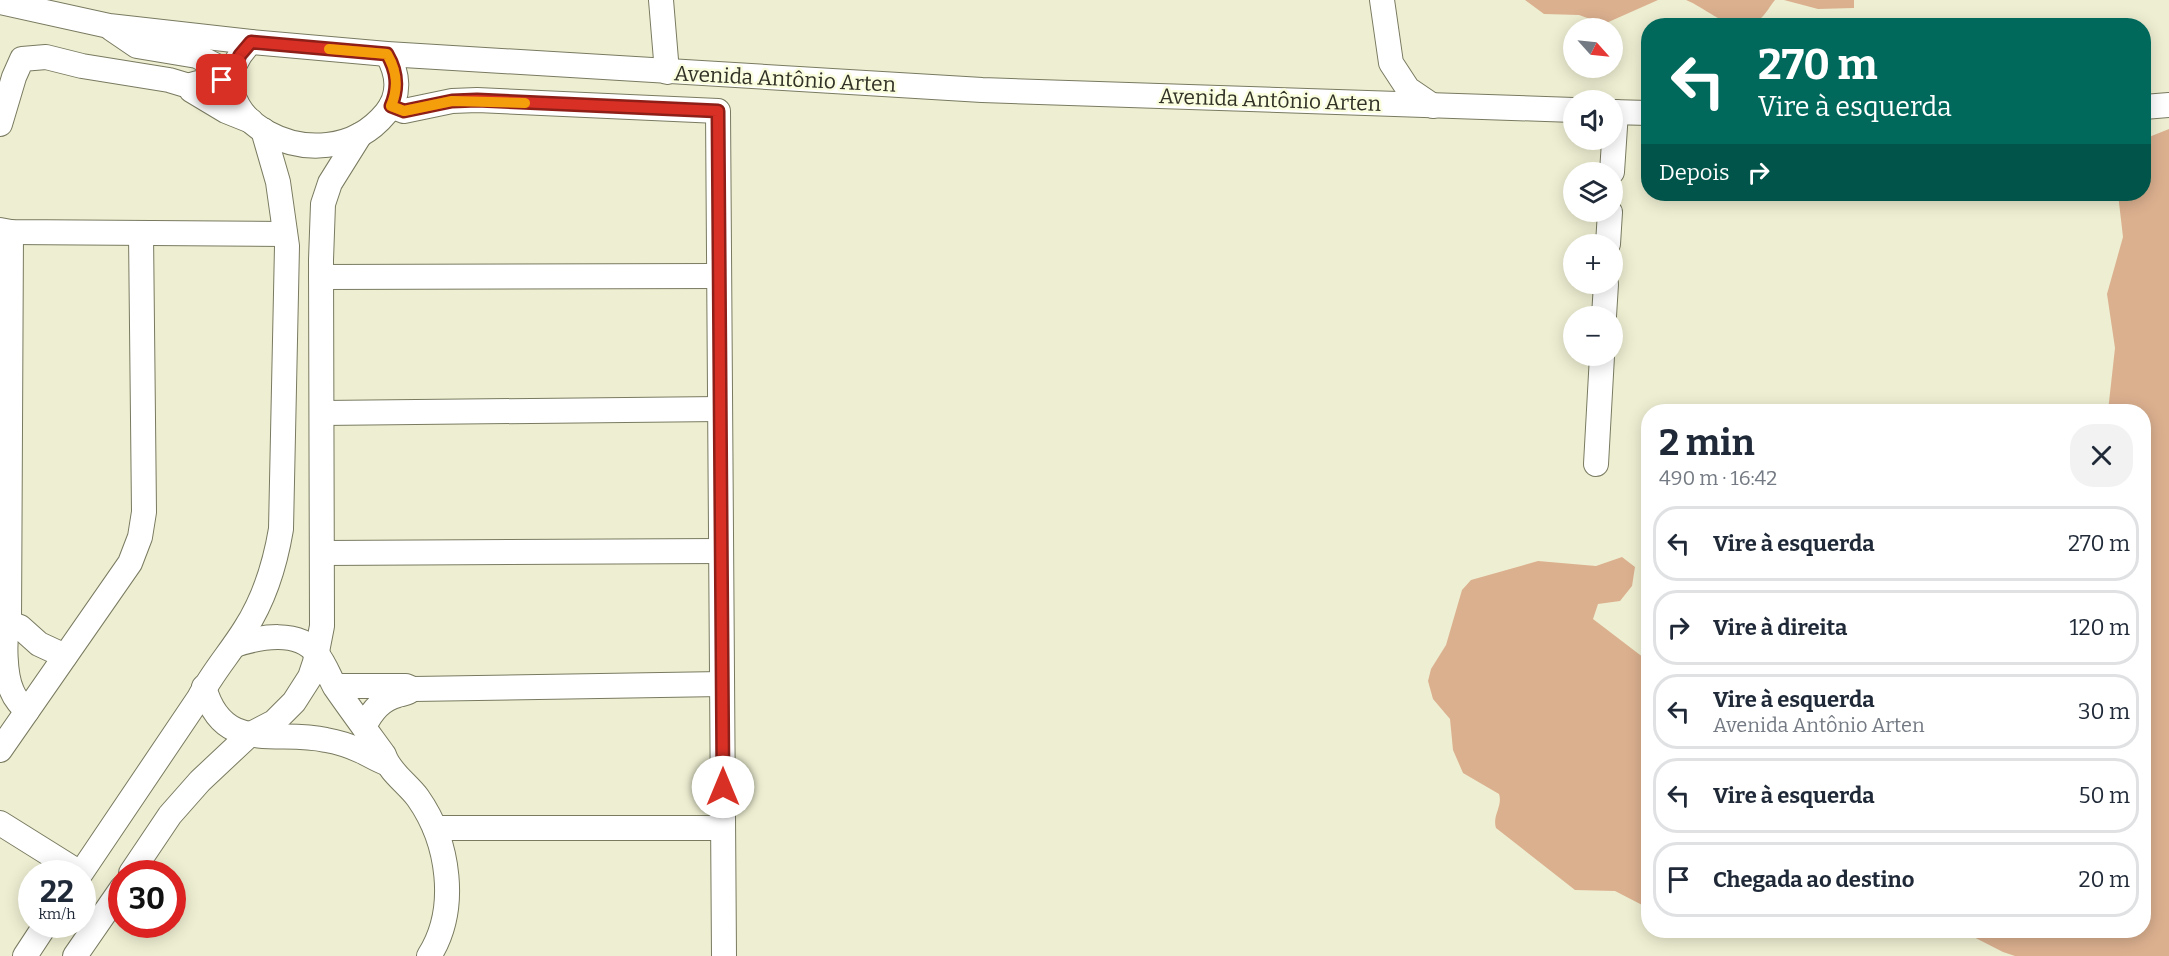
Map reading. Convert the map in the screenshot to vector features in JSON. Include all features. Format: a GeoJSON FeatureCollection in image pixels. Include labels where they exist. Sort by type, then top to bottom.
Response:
{"type":"FeatureCollection","features":[{"type":"Feature","properties":{"kind":"street"},"geometry":{"type":"LineString","coordinates":[[661,0],[667,72]]}},
{"type":"Feature","properties":{"kind":"street"},"geometry":{"type":"LineString","coordinates":[[1382,0],[1391,63],[1408,89],[1433,106]]}},
{"type":"Feature","properties":{"kind":"street","name":"Avenida Antônio Arten"},"geometry":{"type":"LineString","coordinates":[[0,2],[109,26],[387,54],[982,90],[1563,110]]}},
{"type":"Feature","properties":{"kind":"street"},"geometry":{"type":"LineString","coordinates":[[109,26],[137,46],[197,56],[232,74]]}},
{"type":"Feature","properties":{"kind":"street"},"geometry":{"type":"LineString","coordinates":[[89,860],[204,687],[245,630],[262,597],[274,564],[281,529],[287,246],[278,182],[257,125],[233,96],[232,74],[240,55],[251,42]]}},
{"type":"Feature","properties":{"kind":"street"},"geometry":{"type":"LineString","coordinates":[[140,860],[170,815],[185,798],[249,735],[274,722],[294,702],[310,676],[322,626],[321,277],[323,204],[330,183],[360,135],[382,117],[394,99],[397,82],[387,54]]}},
{"type":"Feature","properties":{"kind":"street"},"geometry":{"type":"LineString","coordinates":[[0,124],[14,77],[22,59],[46,57],[82,66],[169,80],[189,86],[191,90],[226,111],[257,125],[276,138],[304,146],[333,145],[360,135]]}},
{"type":"Feature","properties":{"kind":"street"},"geometry":{"type":"LineString","coordinates":[[189,86],[195,83],[222,80],[232,74]]}},
{"type":"Feature","properties":{"kind":"street"},"geometry":{"type":"LineString","coordinates":[[391,106],[404,111],[452,101],[477,100],[718,111],[724,956]]}},
{"type":"Feature","properties":{"kind":"street"},"geometry":{"type":"LineString","coordinates":[[2151,106],[2169,105]]}},
{"type":"Feature","properties":{"kind":"street"},"geometry":{"type":"LineString","coordinates":[[1623,112],[1641,113]]}},
{"type":"Feature","properties":{"kind":"street"},"geometry":{"type":"LineString","coordinates":[[27,711],[17,700],[8,682],[5,634],[9,623],[5,231],[285,234]]}},
{"type":"Feature","properties":{"kind":"street"},"geometry":{"type":"LineString","coordinates":[[0,750],[130,563],[140,537],[144,512],[141,233]]}},
{"type":"Feature","properties":{"kind":"street"},"geometry":{"type":"LineString","coordinates":[[321,277],[719,276]]}},
{"type":"Feature","properties":{"kind":"street"},"geometry":{"type":"LineString","coordinates":[[1596,464],[1601,366]]}},
{"type":"Feature","properties":{"kind":"street"},"geometry":{"type":"LineString","coordinates":[[321,413],[720,410]]}},
{"type":"Feature","properties":{"kind":"street"},"geometry":{"type":"LineString","coordinates":[[322,553],[721,551]]}},
{"type":"Feature","properties":{"kind":"street"},"geometry":{"type":"LineString","coordinates":[[9,623],[20,627],[39,644],[65,656]]}},
{"type":"Feature","properties":{"kind":"street"},"geometry":{"type":"LineString","coordinates":[[234,645],[250,640],[283,638],[304,643],[316,652],[335,686],[384,755],[386,763]]}},
{"type":"Feature","properties":{"kind":"street"},"geometry":{"type":"LineString","coordinates":[[364,727],[373,710],[380,703],[413,689],[722,684]]}},
{"type":"Feature","properties":{"kind":"street"},"geometry":{"type":"LineString","coordinates":[[335,686],[406,686],[413,689]]}},
{"type":"Feature","properties":{"kind":"street"},"geometry":{"type":"LineString","coordinates":[[204,687],[212,708],[228,725],[249,735],[313,737],[345,745],[386,763],[417,797],[435,828],[445,862],[447,880],[444,916],[436,954]]}},
{"type":"Feature","properties":{"kind":"street"},"geometry":{"type":"LineString","coordinates":[[0,823],[59,860]]}},
{"type":"Feature","properties":{"kind":"street"},"geometry":{"type":"LineString","coordinates":[[435,828],[723,828]]}},
{"type":"Feature","properties":{"kind":"street"},"geometry":{"type":"LineString","coordinates":[[75,956],[108,908]]}},
{"type":"Feature","properties":{"kind":"street"},"geometry":{"type":"LineString","coordinates":[[25,956],[37,938]]}},
{"type":"Feature","properties":{"kind":"shaded area"},"geometry":{"type":"Polygon","coordinates":[[[1525,0],[1658,0],[1618,18],[1544,14],[1525,0]]]}},
{"type":"Feature","properties":{"kind":"shaded area"},"geometry":{"type":"Polygon","coordinates":[[[1686,0],[1775,0],[1761,18],[1720,18],[1686,0]]]}},
{"type":"Feature","properties":{"kind":"shaded area"},"geometry":{"type":"Polygon","coordinates":[[[1784,0],[1854,0],[1854,8],[1818,9],[1784,0]]]}},
{"type":"Feature","properties":{"kind":"shaded area"},"geometry":{"type":"Polygon","coordinates":[[[2169,129],[2169,956],[2015,956],[1976,938],[2151,938],[2151,404],[2109,404],[2115,348],[2107,294],[2123,237],[2119,201],[2151,201],[2151,136],[2169,129]]]}},
{"type":"Feature","properties":{"kind":"shaded area"},"geometry":{"type":"Polygon","coordinates":[[[1622,557],[1635,567],[1632,586],[1620,601],[1598,604],[1593,619],[1641,656],[1641,904],[1615,891],[1575,890],[1496,828],[1499,794],[1463,773],[1453,750],[1450,719],[1433,699],[1428,681],[1431,669],[1446,645],[1462,590],[1471,580],[1538,561],[1596,566],[1622,557]]]}},
{"type":"Feature","properties":{"kind":"slow traffic"},"geometry":{"type":"LineString","coordinates":[[329,49],[387,54],[392,62],[397,82],[391,106],[404,111],[452,101],[525,103]]}},
{"type":"Feature","properties":{"kind":"route"},"geometry":{"type":"LineString","coordinates":[[222,80],[232,74],[240,55],[251,42],[387,54],[392,62],[397,82],[391,106],[404,111],[452,101],[477,100],[718,111],[723,787]]}}]}
